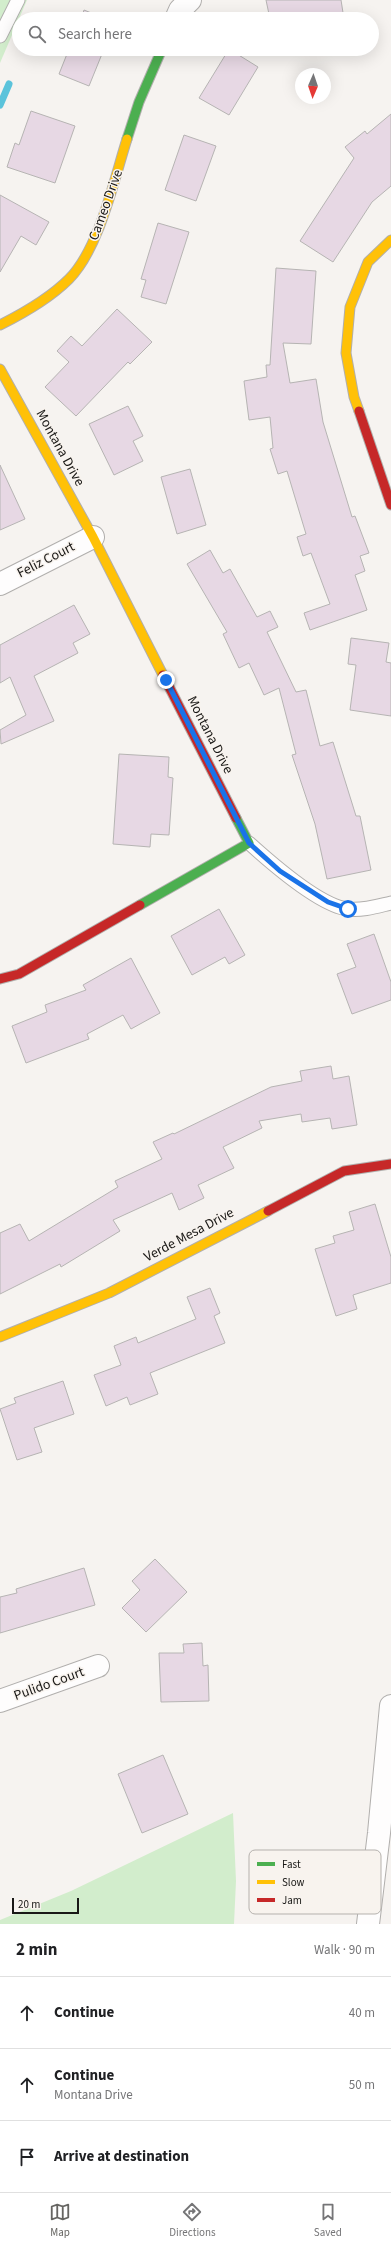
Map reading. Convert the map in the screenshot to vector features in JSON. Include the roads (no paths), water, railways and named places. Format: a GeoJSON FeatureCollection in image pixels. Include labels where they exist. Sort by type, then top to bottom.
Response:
{"type":"FeatureCollection","features":[{"type":"Feature","properties":{"kind":"street","name":"Cameo Drive"},"geometry":{"type":"LineString","coordinates":[[0,325],[30,310],[69,279],[94,241],[139,102],[159,56]]}},
{"type":"Feature","properties":{"kind":"street"},"geometry":{"type":"LineString","coordinates":[[391,240],[368,262],[350,307],[346,353],[354,397],[391,505]]}},
{"type":"Feature","properties":{"kind":"street","name":"Montana Drive"},"geometry":{"type":"LineString","coordinates":[[0,369],[93,537],[249,843]]}},
{"type":"Feature","properties":{"kind":"street","name":"Feliz Court"},"geometry":{"type":"LineString","coordinates":[[0,584],[93,537]]}},
{"type":"Feature","properties":{"kind":"street"},"geometry":{"type":"LineString","coordinates":[[0,979],[19,974],[249,843]]}},
{"type":"Feature","properties":{"kind":"street","name":"Verde Mesa Drive"},"geometry":{"type":"LineString","coordinates":[[0,1337],[109,1293],[344,1171],[391,1164]]}},
{"type":"Feature","properties":{"kind":"street","name":"Pulido Court"},"geometry":{"type":"LineString","coordinates":[[0,1701],[98,1666]]}},
{"type":"Feature","properties":{"kind":"street"},"geometry":{"type":"LineString","coordinates":[[381,1855],[385,1834],[391,1706]]}},
{"type":"Feature","properties":{"kind":"street"},"geometry":{"type":"LineString","coordinates":[[368,1924],[370,1914]]}},
{"type":"Feature","properties":{"kind":"lane"},"geometry":{"type":"LineString","coordinates":[[0,36],[18,0]]}},
{"type":"Feature","properties":{"kind":"lane"},"geometry":{"type":"LineString","coordinates":[[249,843],[280,871],[328,902],[348,909],[391,903]]}},
{"type":"Feature","properties":{"kind":"waterway"},"geometry":{"type":"LineString","coordinates":[[0,105],[9,84]]}}]}
